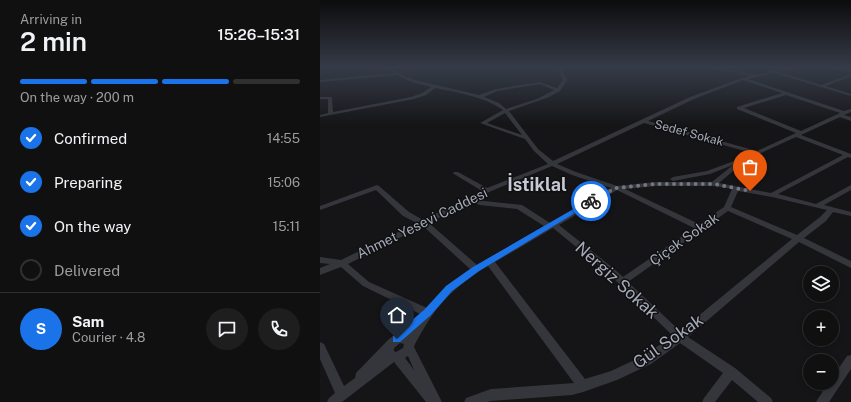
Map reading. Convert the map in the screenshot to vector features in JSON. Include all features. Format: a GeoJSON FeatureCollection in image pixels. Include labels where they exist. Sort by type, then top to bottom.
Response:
{"type":"FeatureCollection","features":[{"type":"Feature","properties":{"kind":"street"},"geometry":{"type":"LineString","coordinates":[[320,116],[419,96],[430,90],[432,87],[479,97],[498,104],[506,111],[541,156],[552,164],[616,188],[699,227]]}},
{"type":"Feature","properties":{"kind":"street"},"geometry":{"type":"LineString","coordinates":[[479,97],[496,90],[516,87]]}},
{"type":"Feature","properties":{"kind":"street"},"geometry":{"type":"LineString","coordinates":[[550,87],[558,90]]}},
{"type":"Feature","properties":{"kind":"street"},"geometry":{"type":"LineString","coordinates":[[526,138],[483,123],[506,111],[539,99],[558,90],[561,87]]}},
{"type":"Feature","properties":{"kind":"street","name":"Ahmet Yesevi Caddesi"},"geometry":{"type":"LineString","coordinates":[[320,272],[342,263],[487,191],[552,164],[692,98],[722,87]]}},
{"type":"Feature","properties":{"kind":"street"},"geometry":{"type":"LineString","coordinates":[[764,87],[845,113],[851,119]]}},
{"type":"Feature","properties":{"kind":"street"},"geometry":{"type":"LineString","coordinates":[[824,87],[851,95]]}},
{"type":"Feature","properties":{"kind":"street"},"geometry":{"type":"LineString","coordinates":[[784,94],[739,108],[850,156]]}},
{"type":"Feature","properties":{"kind":"street"},"geometry":{"type":"LineString","coordinates":[[320,98],[330,98],[331,114]]}},
{"type":"Feature","properties":{"kind":"street"},"geometry":{"type":"LineString","coordinates":[[394,350],[449,289],[476,269],[616,188],[708,173],[757,153],[845,113]]}},
{"type":"Feature","properties":{"kind":"street","name":"Sedef Sokak"},"geometry":{"type":"LineString","coordinates":[[644,121],[757,153]]}},
{"type":"Feature","properties":{"kind":"street"},"geometry":{"type":"LineString","coordinates":[[714,184],[757,153]]}},
{"type":"Feature","properties":{"kind":"street"},"geometry":{"type":"LineString","coordinates":[[616,188],[656,184],[714,184],[768,194],[850,156]]}},
{"type":"Feature","properties":{"kind":"street"},"geometry":{"type":"LineString","coordinates":[[456,173],[487,191]]}},
{"type":"Feature","properties":{"kind":"street"},"geometry":{"type":"LineString","coordinates":[[708,173],[731,184],[851,214]]}},
{"type":"Feature","properties":{"kind":"street"},"geometry":{"type":"LineString","coordinates":[[700,174],[696,178],[706,184]]}},
{"type":"Feature","properties":{"kind":"street"},"geometry":{"type":"LineString","coordinates":[[320,208],[377,187],[406,214],[424,223],[476,269]]}},
{"type":"Feature","properties":{"kind":"street"},"geometry":{"type":"LineString","coordinates":[[819,206],[851,187]]}},
{"type":"Feature","properties":{"kind":"street","name":"Çiçek Sokak"},"geometry":{"type":"LineString","coordinates":[[622,282],[727,208],[736,188]]}},
{"type":"Feature","properties":{"kind":"street","name":"Nergiz Sokak"},"geometry":{"type":"LineString","coordinates":[[469,200],[480,203],[519,207],[551,225],[622,282],[680,337],[731,372],[767,402]]}},
{"type":"Feature","properties":{"kind":"street"},"geometry":{"type":"LineString","coordinates":[[727,208],[798,238],[851,265]]}},
{"type":"Feature","properties":{"kind":"street","name":"Gül Sokak"},"geometry":{"type":"LineString","coordinates":[[470,402],[491,394],[572,389],[613,376],[647,360],[680,337],[798,238],[823,219],[832,209]]}},
{"type":"Feature","properties":{"kind":"street"},"geometry":{"type":"LineString","coordinates":[[320,260],[342,263],[366,284],[428,313]]}},
{"type":"Feature","properties":{"kind":"street"},"geometry":{"type":"LineString","coordinates":[[489,261],[583,386]]}},
{"type":"Feature","properties":{"kind":"street"},"geometry":{"type":"LineString","coordinates":[[394,350],[404,354],[428,313]]}},
{"type":"Feature","properties":{"kind":"street"},"geometry":{"type":"LineString","coordinates":[[333,402],[407,338],[436,402]]}},
{"type":"Feature","properties":{"kind":"street"},"geometry":{"type":"LineString","coordinates":[[320,347],[342,395]]}},
{"type":"Feature","properties":{"kind":"street"},"geometry":{"type":"LineString","coordinates":[[394,350],[433,402]]}},
{"type":"Feature","properties":{"kind":"street"},"geometry":{"type":"LineString","coordinates":[[822,402],[851,360]]}},
{"type":"Feature","properties":{"kind":"street"},"geometry":{"type":"LineString","coordinates":[[708,402],[731,372]]}},
{"type":"Feature","properties":{"kind":"way so far"},"geometry":{"type":"LineString","coordinates":[[591,201],[616,188],[656,184],[714,184],[750,191]]}},
{"type":"Feature","properties":{"kind":"district","name":"İstiklal"},"geometry":{"type":"Point","coordinates":[537,185]}},
{"type":"Feature","properties":{"kind":"route"},"geometry":{"type":"LineString","coordinates":[[397,339],[428,313],[449,289],[463,278],[591,201]]}}]}
